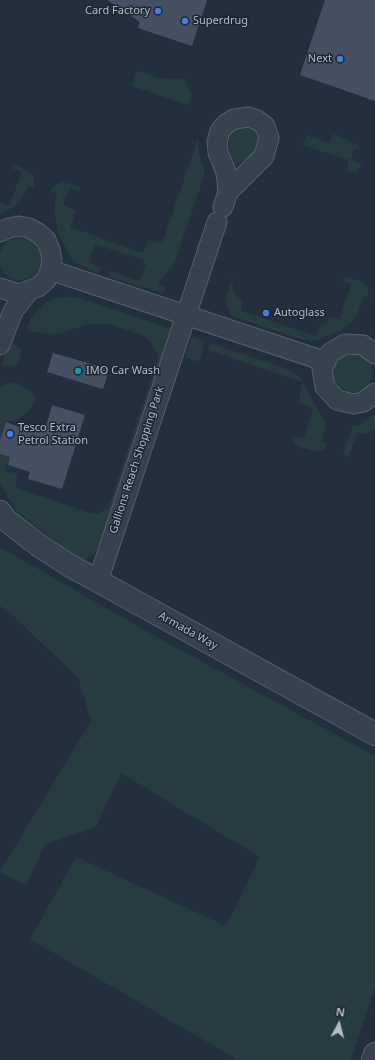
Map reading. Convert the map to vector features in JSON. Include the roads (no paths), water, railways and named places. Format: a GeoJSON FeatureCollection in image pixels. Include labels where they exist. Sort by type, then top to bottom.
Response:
{"type":"FeatureCollection","features":[{"type":"Feature","properties":{"kind":"street","name":"Gallions Reach Shopping Park"},"geometry":{"type":"LineString","coordinates":[[98,581],[185,316],[223,207]]}},
{"type":"Feature","properties":{"kind":"street"},"geometry":{"type":"LineString","coordinates":[[0,232],[19,226],[29,228],[46,240],[52,260],[46,280],[38,287],[28,292],[19,294],[0,288]]}},
{"type":"Feature","properties":{"kind":"street"},"geometry":{"type":"LineString","coordinates":[[50,270],[324,361]]}},
{"type":"Feature","properties":{"kind":"street"},"geometry":{"type":"LineString","coordinates":[[0,346],[13,311],[28,292]]}},
{"type":"Feature","properties":{"kind":"street"},"geometry":{"type":"LineString","coordinates":[[375,354],[363,345],[345,344],[330,353],[324,361],[322,369],[325,386],[336,400],[354,404],[363,402],[375,393]]}},
{"type":"Feature","properties":{"kind":"street","name":"Armada Way"},"geometry":{"type":"LineString","coordinates":[[2,518],[41,547],[98,581],[375,734]]}},
{"type":"Feature","properties":{"kind":"street"},"geometry":{"type":"LineString","coordinates":[[373,1060],[375,1054]]}},
{"type":"Feature","properties":{"kind":"place","name":"Card Factory"},"geometry":{"type":"Point","coordinates":[158,11]}},
{"type":"Feature","properties":{"kind":"place","name":"Superdrug"},"geometry":{"type":"Point","coordinates":[185,21]}},
{"type":"Feature","properties":{"kind":"place","name":"Next"},"geometry":{"type":"Point","coordinates":[340,59]}},
{"type":"Feature","properties":{"kind":"place","name":"Autoglass"},"geometry":{"type":"Point","coordinates":[266,313]}},
{"type":"Feature","properties":{"kind":"place","name":"IMO Car Wash"},"geometry":{"type":"Point","coordinates":[78,371]}},
{"type":"Feature","properties":{"kind":"place","name":"Tesco Extra Petrol Station"},"geometry":{"type":"Point","coordinates":[10,434]}}]}
